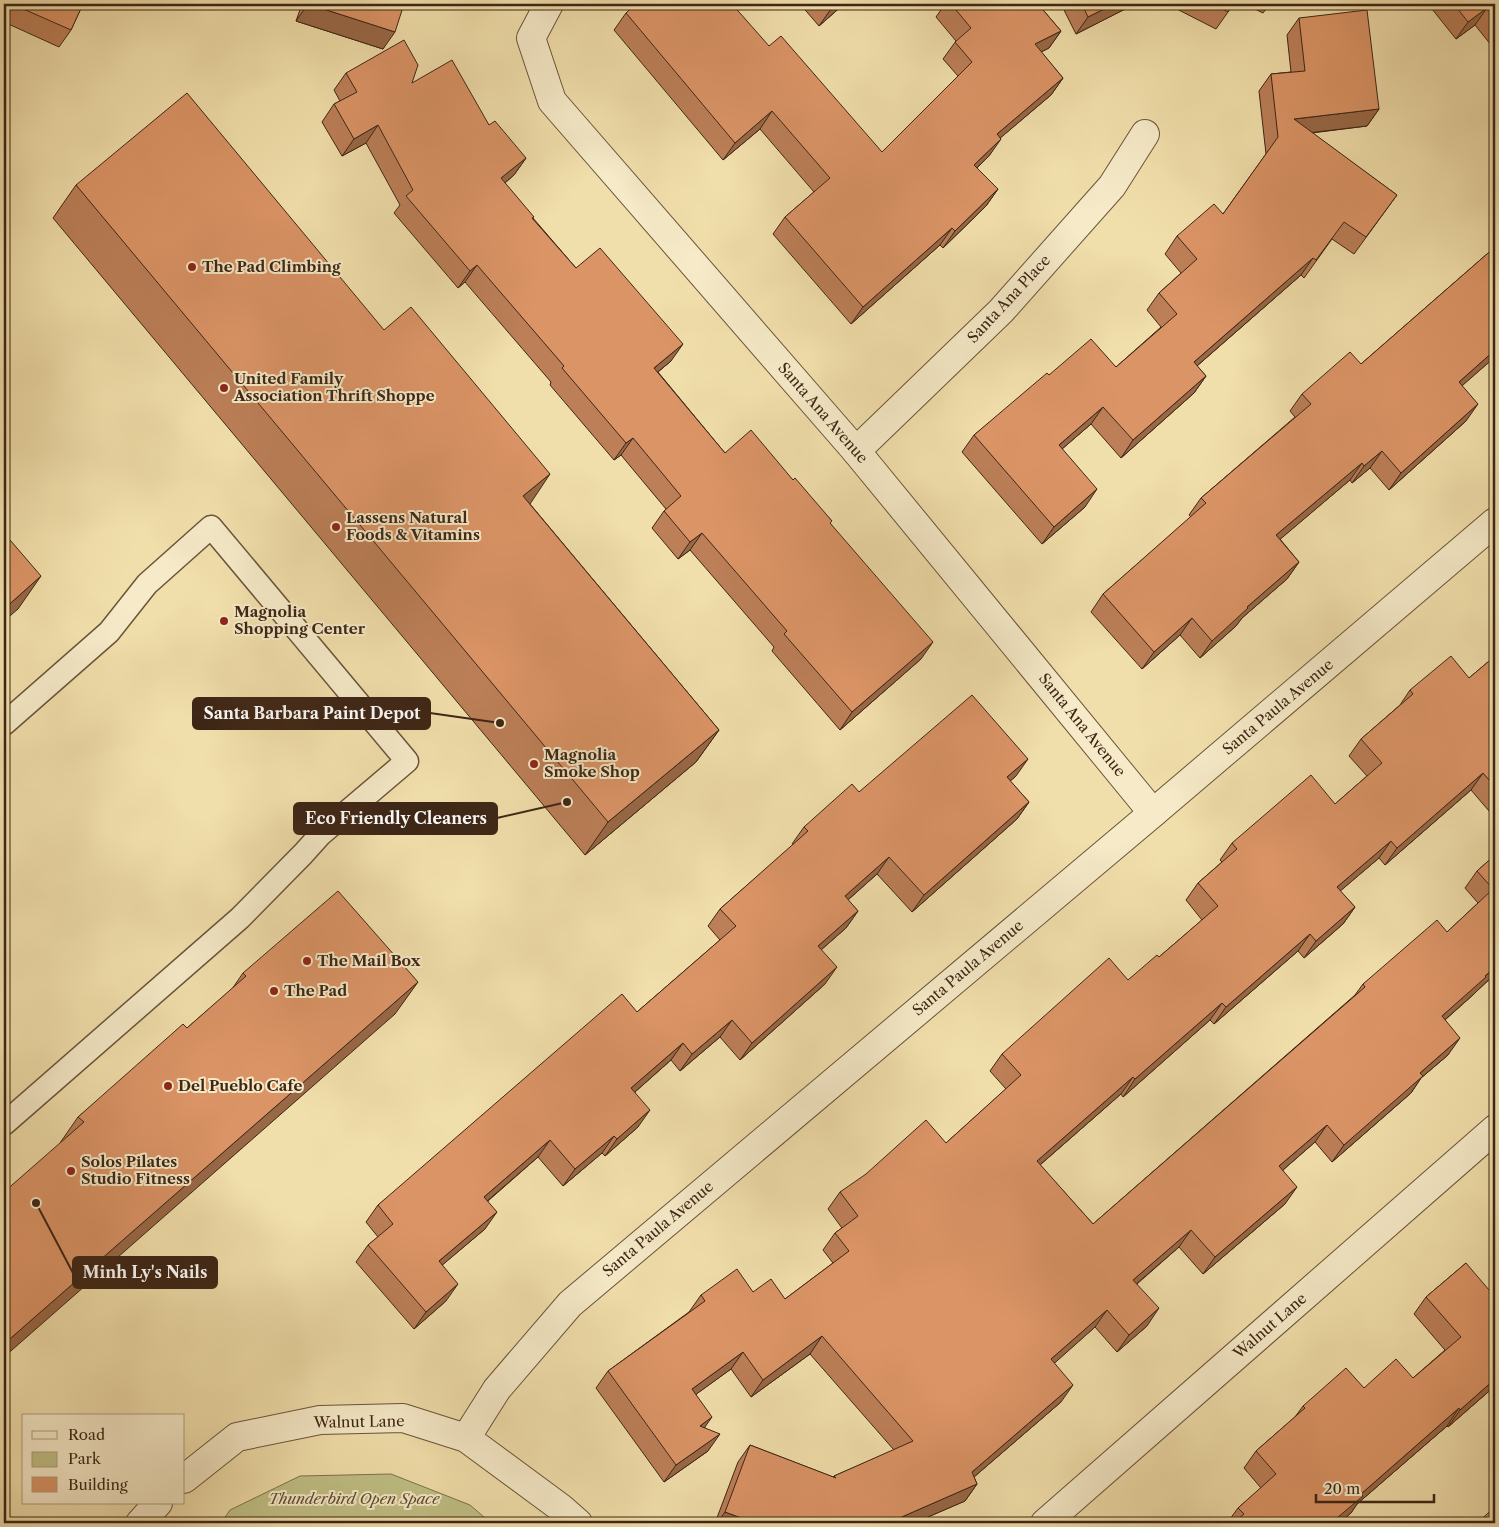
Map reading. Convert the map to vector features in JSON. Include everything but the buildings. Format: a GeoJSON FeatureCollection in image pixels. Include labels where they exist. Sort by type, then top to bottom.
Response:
{"type":"FeatureCollection","features":[{"type":"Feature","properties":{"kind":"street","name":"Santa Ana Avenue"},"geometry":{"type":"LineString","coordinates":[[549,4],[532,38],[552,101],[856,451],[1153,813]]}},
{"type":"Feature","properties":{"kind":"street","name":"Santa Ana Place"},"geometry":{"type":"LineString","coordinates":[[856,451],[1001,310],[1112,186],[1145,134]]}},
{"type":"Feature","properties":{"kind":"street","name":"Santa Paula Avenue"},"geometry":{"type":"LineString","coordinates":[[466,1438],[497,1389],[570,1304],[1495,522]]}},
{"type":"Feature","properties":{"kind":"street","name":"Walnut Lane"},"geometry":{"type":"LineString","coordinates":[[1045,1523],[1495,1128]]}},
{"type":"Feature","properties":{"kind":"street","name":"Walnut Lane"},"geometry":{"type":"LineString","coordinates":[[185,1479],[236,1437],[320,1420],[402,1418],[466,1438],[561,1508],[578,1523]]}},
{"type":"Feature","properties":{"kind":"street"},"geometry":{"type":"LineString","coordinates":[[140,1523],[157,1504]]}},
{"type":"Feature","properties":{"kind":"lane"},"geometry":{"type":"LineString","coordinates":[[4,724],[109,632],[147,584],[210,527],[407,761],[321,834],[240,918],[4,1124]]}},
{"type":"Feature","properties":{"kind":"green space","name":"Thunderbird Open Space"},"geometry":{"type":"Polygon","coordinates":[[[391,1474],[470,1505],[491,1523],[221,1523],[230,1510],[300,1476],[391,1474]]]}},
{"type":"Feature","properties":{"kind":"place","name":"The Pad Climbing"},"geometry":{"type":"Point","coordinates":[192,267]}},
{"type":"Feature","properties":{"kind":"place","name":"United Family Association Thrift Shoppe"},"geometry":{"type":"Point","coordinates":[224,388]}},
{"type":"Feature","properties":{"kind":"place","name":"Lassens Natural Foods & Vitamins"},"geometry":{"type":"Point","coordinates":[336,527]}},
{"type":"Feature","properties":{"kind":"place","name":"Magnolia Shopping Center"},"geometry":{"type":"Point","coordinates":[224,621]}},
{"type":"Feature","properties":{"kind":"place","name":"Santa Barbara Paint Depot"},"geometry":{"type":"Point","coordinates":[500,723]}},
{"type":"Feature","properties":{"kind":"place","name":"Magnolia Smoke Shop"},"geometry":{"type":"Point","coordinates":[534,764]}},
{"type":"Feature","properties":{"kind":"place","name":"Eco Friendly Cleaners"},"geometry":{"type":"Point","coordinates":[567,802]}},
{"type":"Feature","properties":{"kind":"place","name":"The Mail Box"},"geometry":{"type":"Point","coordinates":[307,961]}},
{"type":"Feature","properties":{"kind":"place","name":"The Pad"},"geometry":{"type":"Point","coordinates":[274,991]}},
{"type":"Feature","properties":{"kind":"place","name":"Del Pueblo Cafe"},"geometry":{"type":"Point","coordinates":[168,1086]}},
{"type":"Feature","properties":{"kind":"place","name":"Solos Pilates Studio Fitness"},"geometry":{"type":"Point","coordinates":[71,1171]}},
{"type":"Feature","properties":{"kind":"place","name":"Minh Ly's Nails"},"geometry":{"type":"Point","coordinates":[36,1203]}}]}
